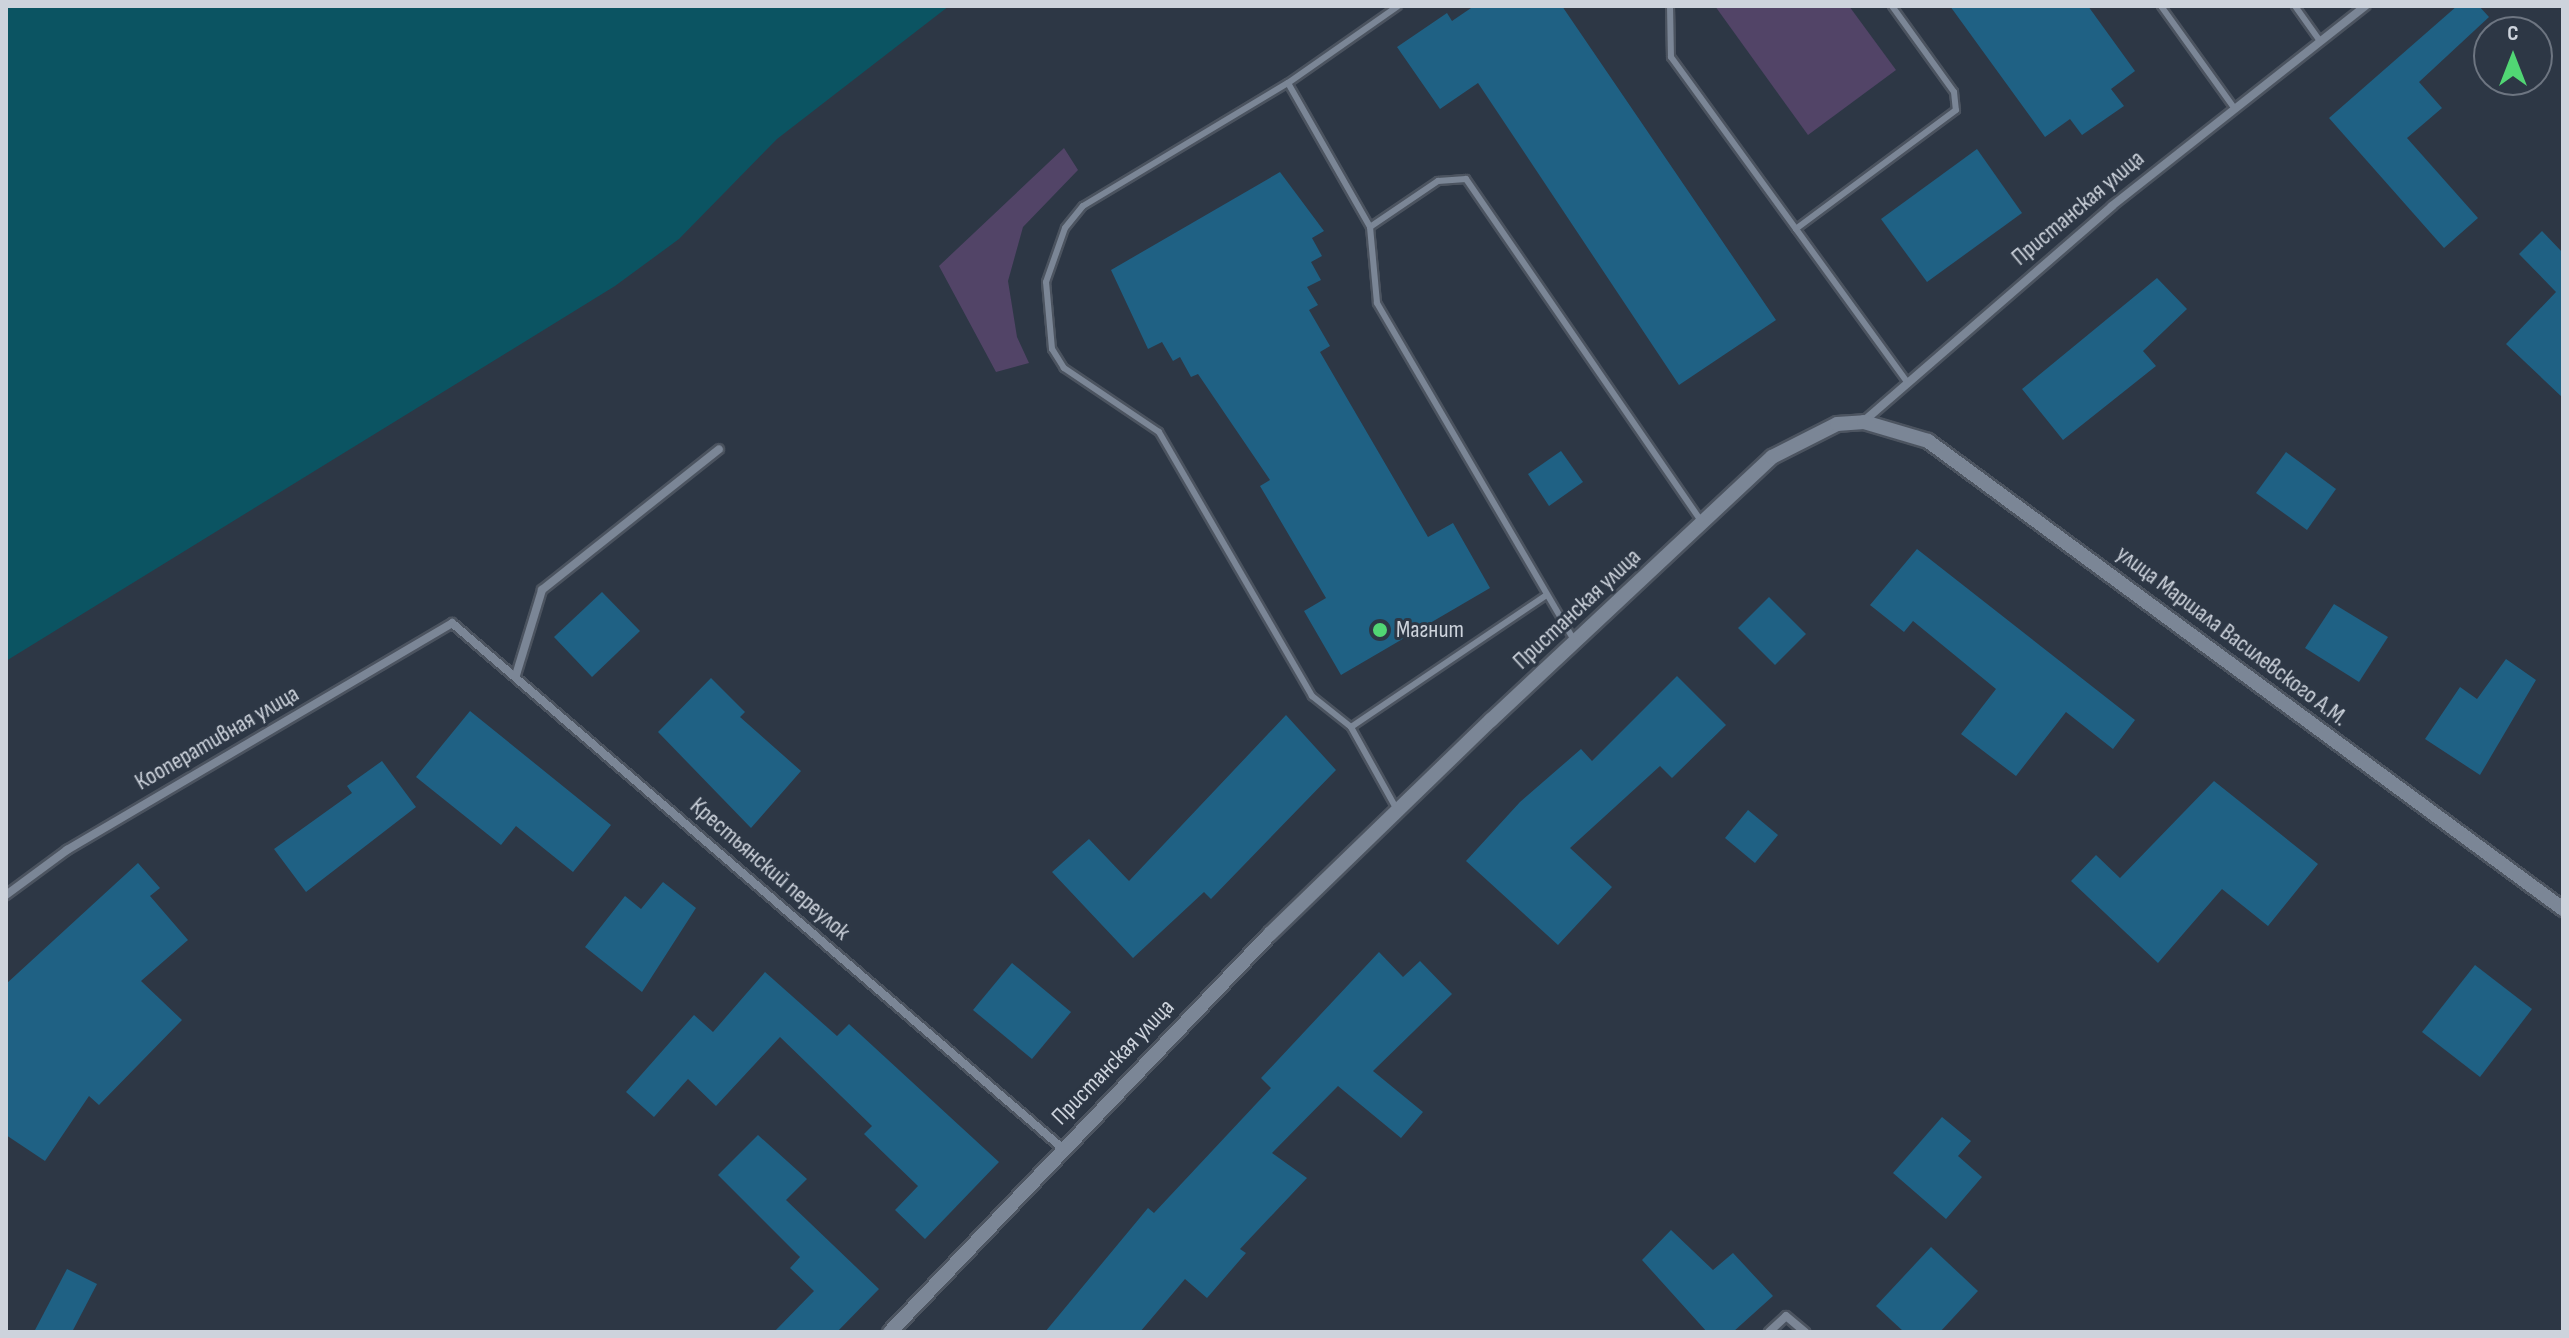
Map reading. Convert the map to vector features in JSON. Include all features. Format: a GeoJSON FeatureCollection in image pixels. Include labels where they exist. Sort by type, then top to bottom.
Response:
{"type":"FeatureCollection","features":[{"type":"Feature","properties":{"kind":"street","name":"Пристанская улица"},"geometry":{"type":"LineString","coordinates":[[890,1332],[1061,1147],[1398,811],[1702,522],[1793,442],[1864,422],[2235,109],[2361,7]]}},
{"type":"Feature","properties":{"kind":"street","name":"улица Маршала Василевского А.М."},"geometry":{"type":"LineString","coordinates":[[1864,422],[1928,441],[1954,458],[2563,909]]}},
{"type":"Feature","properties":{"kind":"street"},"geometry":{"type":"LineString","coordinates":[[516,675],[542,590],[719,449]]}},
{"type":"Feature","properties":{"kind":"street","name":"Крестьянский переулок"},"geometry":{"type":"LineString","coordinates":[[452,623],[1061,1147]]}},
{"type":"Feature","properties":{"kind":"street","name":"Кооперативная улица"},"geometry":{"type":"LineString","coordinates":[[6,895],[67,850],[452,623]]}},
{"type":"Feature","properties":{"kind":"street"},"geometry":{"type":"LineString","coordinates":[[1769,1332],[1786,1316],[1805,1332]]}},
{"type":"Feature","properties":{"kind":"lane"},"geometry":{"type":"LineString","coordinates":[[1398,6],[1288,83],[1083,206],[1053,254],[1046,327],[1064,368],[1159,432],[1312,696],[1351,727],[1398,811]]}},
{"type":"Feature","properties":{"kind":"lane"},"geometry":{"type":"LineString","coordinates":[[1670,6],[1671,57],[1908,383]]}},
{"type":"Feature","properties":{"kind":"lane"},"geometry":{"type":"LineString","coordinates":[[1796,229],[1956,110],[1954,92],[1892,6]]}},
{"type":"Feature","properties":{"kind":"lane"},"geometry":{"type":"LineString","coordinates":[[2161,6],[2235,109]]}},
{"type":"Feature","properties":{"kind":"lane"},"geometry":{"type":"LineString","coordinates":[[2295,6],[2320,41]]}},
{"type":"Feature","properties":{"kind":"lane"},"geometry":{"type":"LineString","coordinates":[[1288,83],[1370,227],[1377,303],[1575,642]]}},
{"type":"Feature","properties":{"kind":"lane"},"geometry":{"type":"LineString","coordinates":[[1370,227],[1438,181],[1466,179],[1702,522]]}},
{"type":"Feature","properties":{"kind":"lane"},"geometry":{"type":"LineString","coordinates":[[1351,727],[1547,595]]}},
{"type":"Feature","properties":{"kind":"shaded area"},"geometry":{"type":"Polygon","coordinates":[[[1715,6],[1849,6],[1896,70],[1808,135],[1715,6]]]}},
{"type":"Feature","properties":{"kind":"shaded area"},"geometry":{"type":"Polygon","coordinates":[[[1064,148],[1078,170],[1023,227],[1008,281],[1017,337],[1029,363],[996,372],[939,266],[1064,148]]]}},
{"type":"Feature","properties":{"kind":"water"},"geometry":{"type":"Polygon","coordinates":[[[6,6],[949,6],[777,139],[679,239],[615,286],[6,661],[6,6]]]}},
{"type":"Feature","properties":{"kind":"building"},"geometry":{"type":"Polygon","coordinates":[[[1474,6],[1562,6],[1776,320],[1679,385],[1478,83],[1440,109],[1397,47],[1447,13],[1452,21],[1474,6]]]}},
{"type":"Feature","properties":{"kind":"building"},"geometry":{"type":"Polygon","coordinates":[[[1950,6],[2088,6],[2135,71],[2111,89],[2124,106],[2082,135],[2070,119],[2045,137],[1950,6]]]}},
{"type":"Feature","properties":{"kind":"building"},"geometry":{"type":"Polygon","coordinates":[[[2457,6],[2479,6],[2488,16],[2473,16],[2473,32],[2419,82],[2442,108],[2407,138],[2478,218],[2444,248],[2329,118],[2457,6]]]}},
{"type":"Feature","properties":{"kind":"building"},"geometry":{"type":"Polygon","coordinates":[[[1977,149],[2022,213],[1927,282],[1881,219],[1977,149]]]}},
{"type":"Feature","properties":{"kind":"building"},"geometry":{"type":"Polygon","coordinates":[[[1280,172],[1324,231],[1312,238],[1322,256],[1311,262],[1321,280],[1307,287],[1318,305],[1309,310],[1330,346],[1320,352],[1428,537],[1453,523],[1490,588],[1341,675],[1304,611],[1326,598],[1260,486],[1270,480],[1198,374],[1191,377],[1180,357],[1173,361],[1162,342],[1148,349],[1111,270],[1280,172]]]}},
{"type":"Feature","properties":{"kind":"building"},"geometry":{"type":"Polygon","coordinates":[[[2542,231],[2563,253],[2563,398],[2506,344],[2556,292],[2519,254],[2542,231]]]}},
{"type":"Feature","properties":{"kind":"building"},"geometry":{"type":"Polygon","coordinates":[[[2157,278],[2187,309],[2143,351],[2156,366],[2063,440],[2022,389],[2157,278]]]}},
{"type":"Feature","properties":{"kind":"building"},"geometry":{"type":"Polygon","coordinates":[[[1561,451],[1583,482],[1549,506],[1528,474],[1561,451]]]}},
{"type":"Feature","properties":{"kind":"building"},"geometry":{"type":"Polygon","coordinates":[[[2286,452],[2336,489],[2307,530],[2256,493],[2286,452]]]}},
{"type":"Feature","properties":{"kind":"building"},"geometry":{"type":"Polygon","coordinates":[[[1917,549],[2135,720],[2113,749],[2066,712],[2016,776],[1961,734],[1996,689],[1913,621],[1904,632],[1870,605],[1917,549]]]}},
{"type":"Feature","properties":{"kind":"building"},"geometry":{"type":"Polygon","coordinates":[[[602,592],[640,631],[592,677],[554,637],[602,592]]]}},
{"type":"Feature","properties":{"kind":"building"},"geometry":{"type":"Polygon","coordinates":[[[1769,597],[1806,634],[1775,665],[1738,628],[1769,597]]]}},
{"type":"Feature","properties":{"kind":"building"},"geometry":{"type":"Polygon","coordinates":[[[2334,604],[2388,637],[2359,682],[2305,648],[2334,604]]]}},
{"type":"Feature","properties":{"kind":"building"},"geometry":{"type":"Polygon","coordinates":[[[2506,659],[2536,680],[2480,775],[2425,739],[2460,687],[2477,699],[2506,659]]]}},
{"type":"Feature","properties":{"kind":"building"},"geometry":{"type":"Polygon","coordinates":[[[1677,676],[1726,725],[1672,778],[1660,766],[1570,848],[1612,887],[1558,945],[1466,861],[1520,802],[1581,749],[1592,761],[1677,676]]]}},
{"type":"Feature","properties":{"kind":"building"},"geometry":{"type":"Polygon","coordinates":[[[711,678],[745,712],[740,717],[801,771],[751,828],[658,732],[711,678]]]}},
{"type":"Feature","properties":{"kind":"building"},"geometry":{"type":"Polygon","coordinates":[[[470,711],[611,825],[573,872],[516,826],[501,845],[416,777],[470,711]]]}},
{"type":"Feature","properties":{"kind":"building"},"geometry":{"type":"Polygon","coordinates":[[[1286,715],[1336,770],[1211,899],[1204,892],[1133,958],[1052,872],[1089,839],[1129,881],[1286,715]]]}},
{"type":"Feature","properties":{"kind":"building"},"geometry":{"type":"Polygon","coordinates":[[[382,761],[416,807],[306,892],[274,849],[352,793],[347,786],[382,761]]]}},
{"type":"Feature","properties":{"kind":"building"},"geometry":{"type":"Polygon","coordinates":[[[2214,781],[2318,864],[2268,926],[2222,889],[2158,963],[2071,881],[2096,855],[2120,878],[2214,781]]]}},
{"type":"Feature","properties":{"kind":"building"},"geometry":{"type":"Polygon","coordinates":[[[1748,810],[1778,835],[1755,863],[1725,838],[1748,810]]]}},
{"type":"Feature","properties":{"kind":"building"},"geometry":{"type":"Polygon","coordinates":[[[138,863],[160,888],[150,896],[188,940],[141,981],[182,1020],[99,1105],[89,1096],[45,1161],[6,1135],[6,984],[138,863]]]}},
{"type":"Feature","properties":{"kind":"building"},"geometry":{"type":"Polygon","coordinates":[[[663,882],[696,908],[642,992],[585,947],[625,896],[641,909],[663,882]]]}},
{"type":"Feature","properties":{"kind":"building"},"geometry":{"type":"Polygon","coordinates":[[[1379,952],[1403,977],[1420,961],[1452,994],[1373,1071],[1423,1112],[1401,1138],[1338,1086],[1272,1153],[1307,1178],[1240,1249],[1246,1253],[1207,1298],[1185,1279],[1140,1332],[1045,1332],[1148,1208],[1154,1213],[1271,1088],[1261,1078],[1379,952]]]}},
{"type":"Feature","properties":{"kind":"building"},"geometry":{"type":"Polygon","coordinates":[[[1012,963],[1071,1012],[1032,1059],[973,1010],[1012,963]]]}},
{"type":"Feature","properties":{"kind":"building"},"geometry":{"type":"Polygon","coordinates":[[[2475,965],[2532,1009],[2480,1077],[2422,1032],[2475,965]]]}},
{"type":"Feature","properties":{"kind":"building"},"geometry":{"type":"Polygon","coordinates":[[[765,972],[837,1036],[849,1024],[999,1162],[925,1239],[895,1210],[918,1186],[864,1134],[872,1126],[780,1037],[716,1106],[688,1079],[654,1117],[626,1092],[694,1015],[713,1032],[765,972]]]}},
{"type":"Feature","properties":{"kind":"building"},"geometry":{"type":"Polygon","coordinates":[[[1942,1117],[1971,1141],[1958,1156],[1982,1177],[1946,1219],[1893,1173],[1942,1117]]]}},
{"type":"Feature","properties":{"kind":"building"},"geometry":{"type":"Polygon","coordinates":[[[758,1135],[807,1179],[786,1200],[879,1289],[837,1332],[774,1332],[814,1291],[790,1268],[800,1257],[718,1175],[758,1135]]]}},
{"type":"Feature","properties":{"kind":"building"},"geometry":{"type":"Polygon","coordinates":[[[1671,1230],[1713,1270],[1733,1253],[1773,1296],[1733,1332],[1707,1332],[1642,1260],[1671,1230]]]}},
{"type":"Feature","properties":{"kind":"building"},"geometry":{"type":"Polygon","coordinates":[[[1931,1247],[1978,1291],[1940,1332],[1904,1332],[1876,1306],[1931,1247]]]}},
{"type":"Feature","properties":{"kind":"building"},"geometry":{"type":"Polygon","coordinates":[[[67,1269],[97,1284],[72,1332],[34,1332],[67,1269]]]}},
{"type":"Feature","properties":{"kind":"place","name":"Магнит"},"geometry":{"type":"Point","coordinates":[1380,630]}}]}
